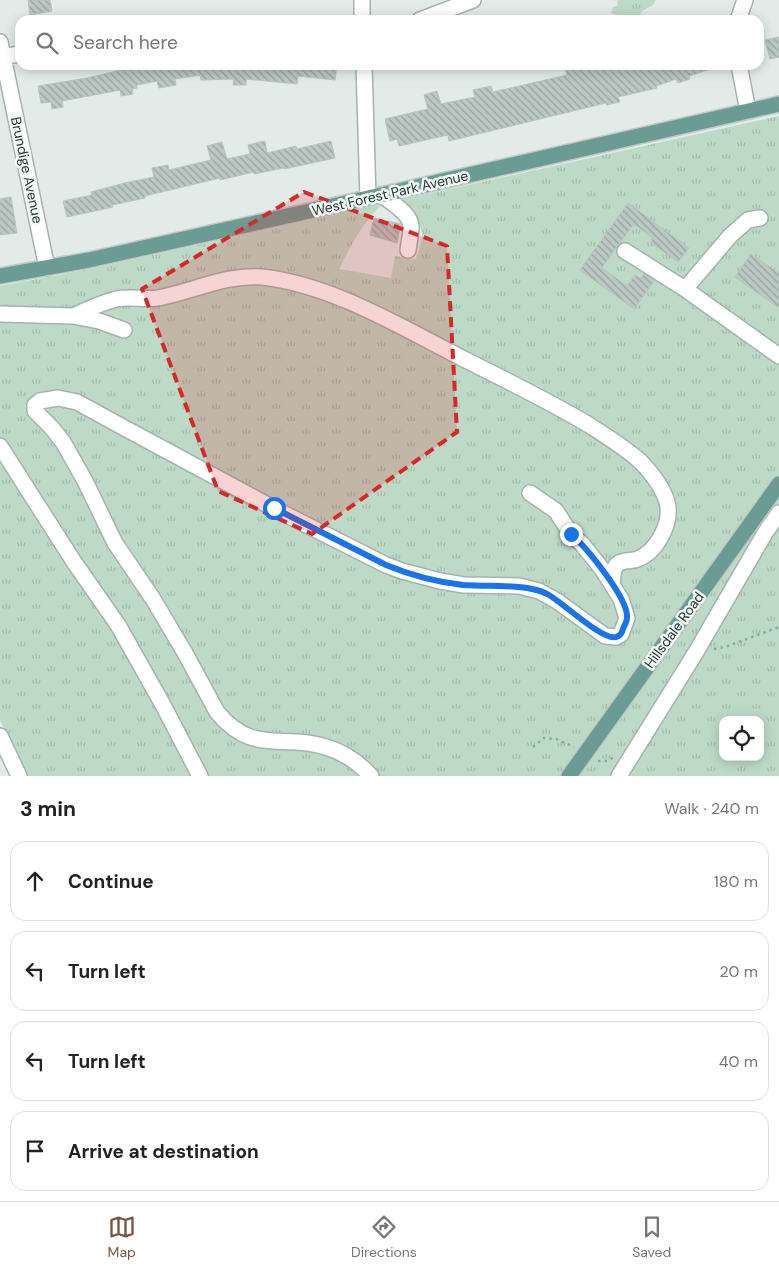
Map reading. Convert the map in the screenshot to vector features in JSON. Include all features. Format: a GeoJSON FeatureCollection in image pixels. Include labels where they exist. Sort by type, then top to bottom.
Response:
{"type":"FeatureCollection","features":[{"type":"Feature","properties":{"kind":"main road","name":"West Forest Park Avenue"},"geometry":{"type":"LineString","coordinates":[[0,276],[48,268],[375,197],[779,104]]}},
{"type":"Feature","properties":{"kind":"main road","name":"Hillsdale Road"},"geometry":{"type":"LineString","coordinates":[[569,776],[779,484]]}},
{"type":"Feature","properties":{"kind":"street"},"geometry":{"type":"LineString","coordinates":[[362,0],[362,15]]}},
{"type":"Feature","properties":{"kind":"street"},"geometry":{"type":"LineString","coordinates":[[433,15],[473,0]]}},
{"type":"Feature","properties":{"kind":"street"},"geometry":{"type":"LineString","coordinates":[[740,15],[745,0]]}},
{"type":"Feature","properties":{"kind":"street"},"geometry":{"type":"LineString","coordinates":[[1,52],[15,53]]}},
{"type":"Feature","properties":{"kind":"street","name":"Brundige Avenue"},"geometry":{"type":"LineString","coordinates":[[1,52],[48,268]]}},
{"type":"Feature","properties":{"kind":"street"},"geometry":{"type":"LineString","coordinates":[[364,70],[375,197],[406,215],[410,220],[408,250]]}},
{"type":"Feature","properties":{"kind":"street"},"geometry":{"type":"LineString","coordinates":[[740,70],[748,111]]}},
{"type":"Feature","properties":{"kind":"street"},"geometry":{"type":"LineString","coordinates":[[685,289],[730,236],[748,220],[760,218]]}},
{"type":"Feature","properties":{"kind":"street"},"geometry":{"type":"LineString","coordinates":[[625,251],[685,289],[779,356]]}},
{"type":"Feature","properties":{"kind":"street"},"geometry":{"type":"LineString","coordinates":[[72,316],[117,299],[163,298],[218,282],[259,277],[281,280],[326,293],[416,334],[554,404],[621,445],[641,462],[652,475],[667,504],[668,514],[665,525],[657,543],[640,559],[620,563],[617,566],[613,574],[612,585]]}},
{"type":"Feature","properties":{"kind":"street"},"geometry":{"type":"LineString","coordinates":[[0,314],[72,316],[100,321],[124,330]]}},
{"type":"Feature","properties":{"kind":"street"},"geometry":{"type":"LineString","coordinates":[[371,776],[353,760],[326,747],[258,740],[236,730],[222,719],[212,705],[185,653],[153,599],[115,543],[64,442],[35,411],[36,405],[38,402],[58,398],[77,402],[274,508],[394,568],[448,582],[519,586],[540,591],[605,636],[616,637],[621,634],[627,618],[621,599],[612,585],[582,544],[571,534],[556,511],[530,493]]}},
{"type":"Feature","properties":{"kind":"street"},"geometry":{"type":"LineString","coordinates":[[0,446],[74,562],[118,625],[164,705],[200,776]]}},
{"type":"Feature","properties":{"kind":"street"},"geometry":{"type":"LineString","coordinates":[[618,776],[696,652],[765,533],[779,513]]}},
{"type":"Feature","properties":{"kind":"street"},"geometry":{"type":"LineString","coordinates":[[0,736],[19,776]]}},
{"type":"Feature","properties":{"kind":"path"},"geometry":{"type":"LineString","coordinates":[[696,652],[725,647],[779,627]]}},
{"type":"Feature","properties":{"kind":"highlighted area"},"geometry":{"type":"Polygon","coordinates":[[[304,192],[447,246],[457,432],[312,534],[218,491],[142,289],[304,192]]]}},
{"type":"Feature","properties":{"kind":"green space"},"geometry":{"type":"Polygon","coordinates":[[[618,0],[656,0],[653,5],[642,11],[640,15],[617,15],[611,13],[613,7],[617,6],[618,0]]]}},
{"type":"Feature","properties":{"kind":"green space"},"geometry":{"type":"Polygon","coordinates":[[[779,116],[779,776],[26,776],[0,720],[0,286],[90,269],[383,204],[363,226],[339,269],[391,278],[395,256],[416,259],[422,232],[418,223],[396,201],[779,116]]]}},
{"type":"Feature","properties":{"kind":"building"},"geometry":{"type":"Polygon","coordinates":[[[28,0],[50,0],[52,11],[30,15],[28,0]]]}},
{"type":"Feature","properties":{"kind":"building"},"geometry":{"type":"Polygon","coordinates":[[[779,37],[779,57],[770,59],[765,40],[779,37]]]}},
{"type":"Feature","properties":{"kind":"building"},"geometry":{"type":"Polygon","coordinates":[[[121,70],[336,70],[335,80],[298,76],[297,84],[246,79],[246,85],[233,85],[234,79],[201,80],[200,75],[175,79],[176,85],[159,88],[157,81],[137,85],[137,88],[132,89],[133,94],[121,96],[120,90],[62,101],[63,107],[52,109],[51,102],[41,103],[38,86],[121,70]]]}},
{"type":"Feature","properties":{"kind":"building"},"geometry":{"type":"Polygon","coordinates":[[[565,70],[708,70],[689,76],[690,79],[678,83],[676,79],[656,86],[657,88],[618,97],[620,102],[607,105],[606,103],[449,141],[448,135],[399,146],[397,139],[390,141],[385,119],[428,109],[424,95],[437,91],[441,104],[475,97],[473,90],[491,86],[493,92],[567,75],[565,70]]]}},
{"type":"Feature","properties":{"kind":"building"},"geometry":{"type":"Polygon","coordinates":[[[265,141],[267,153],[296,146],[297,149],[331,141],[335,158],[284,169],[254,174],[254,172],[220,180],[220,178],[145,196],[145,198],[112,205],[113,207],[67,217],[63,201],[92,195],[91,192],[125,183],[154,177],[152,168],[168,165],[169,170],[211,160],[207,146],[222,142],[227,159],[250,154],[248,145],[265,141]]]}},
{"type":"Feature","properties":{"kind":"building"},"geometry":{"type":"Polygon","coordinates":[[[11,197],[17,233],[0,235],[0,199],[11,197]]]}},
{"type":"Feature","properties":{"kind":"building"},"geometry":{"type":"Polygon","coordinates":[[[628,203],[689,248],[678,262],[650,242],[653,238],[634,224],[602,268],[627,286],[635,275],[641,279],[644,274],[654,281],[634,309],[580,270],[628,203]]]}},
{"type":"Feature","properties":{"kind":"building"},"geometry":{"type":"Polygon","coordinates":[[[374,218],[401,224],[397,243],[370,235],[374,218]]]}},
{"type":"Feature","properties":{"kind":"building"},"geometry":{"type":"Polygon","coordinates":[[[751,254],[779,273],[779,308],[735,277],[751,254]]]}},
{"type":"Feature","properties":{"kind":"route"},"geometry":{"type":"LineString","coordinates":[[274,508],[386,565],[402,571],[464,585],[507,585],[540,591],[605,636],[616,637],[621,634],[627,618],[621,599],[602,569],[582,544],[571,534]]}}]}
